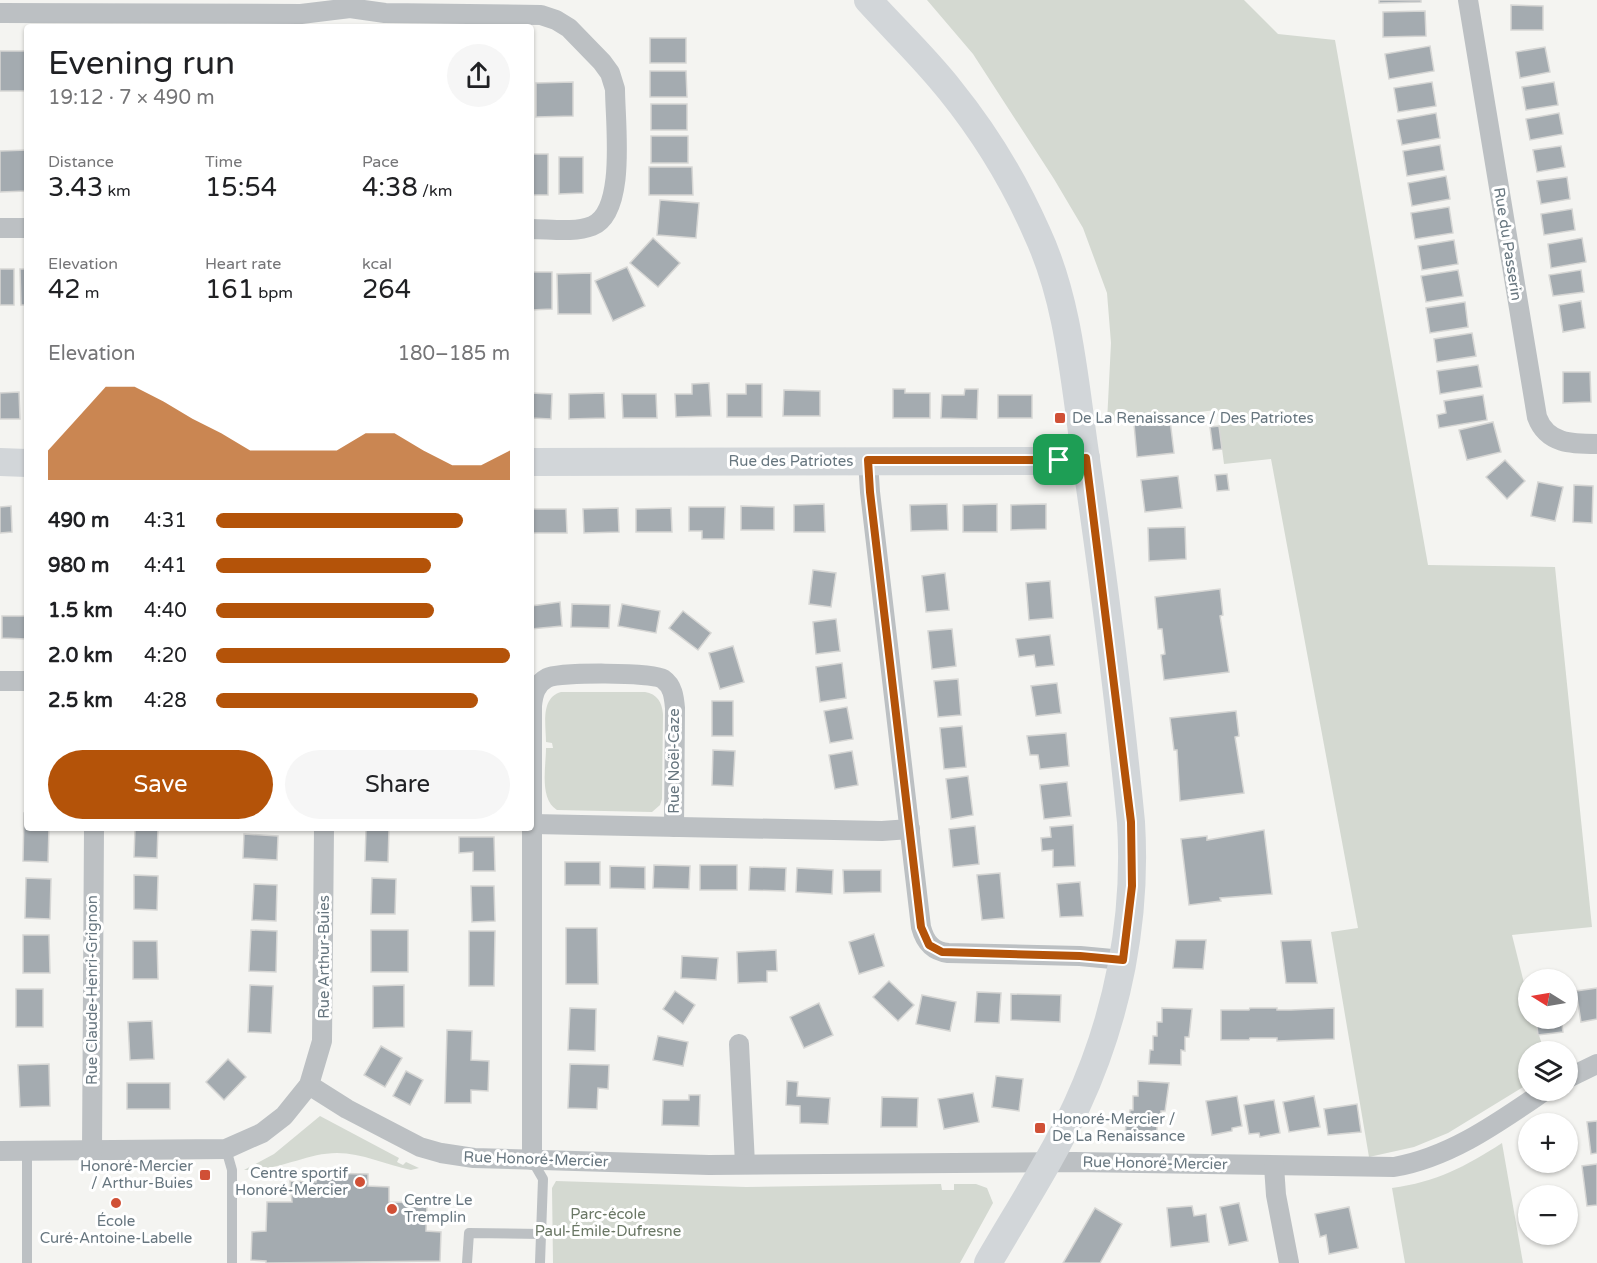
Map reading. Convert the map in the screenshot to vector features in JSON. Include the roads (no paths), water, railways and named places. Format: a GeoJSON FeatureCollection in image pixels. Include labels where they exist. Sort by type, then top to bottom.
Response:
{"type":"FeatureCollection","features":[{"type":"Feature","properties":{"kind":"street"},"geometry":{"type":"LineString","coordinates":[[868,0],[951,90],[991,150],[1038,233],[1058,290],[1072,352],[1131,822],[1132,886],[1123,960],[1100,1051],[1077,1105],[987,1263]]}},
{"type":"Feature","properties":{"kind":"street","name":"Rue du Passerin"},"geometry":{"type":"LineString","coordinates":[[1468,0],[1537,417],[1546,432],[1556,440],[1568,443],[1597,444]]}},
{"type":"Feature","properties":{"kind":"street"},"geometry":{"type":"LineString","coordinates":[[0,13],[301,14],[326,19],[350,8],[385,13],[541,15],[563,23],[610,73],[615,90],[616,181],[612,204],[599,222],[587,227],[534,228]]}},
{"type":"Feature","properties":{"kind":"street"},"geometry":{"type":"LineString","coordinates":[[0,228],[24,228]]}},
{"type":"Feature","properties":{"kind":"street","name":"Rue des Patriotes"},"geometry":{"type":"LineString","coordinates":[[534,462],[1042,461],[1086,458]]}},
{"type":"Feature","properties":{"kind":"street"},"geometry":{"type":"LineString","coordinates":[[868,460],[921,927],[927,942],[933,948],[948,953],[1080,956],[1123,960]]}},
{"type":"Feature","properties":{"kind":"street"},"geometry":{"type":"LineString","coordinates":[[0,462],[24,463]]}},
{"type":"Feature","properties":{"kind":"street","name":"Rue Noël-Caze"},"geometry":{"type":"LineString","coordinates":[[534,699],[538,686],[548,678],[560,675],[643,674],[663,679],[672,690],[674,697],[674,827]]}},
{"type":"Feature","properties":{"kind":"street"},"geometry":{"type":"LineString","coordinates":[[0,681],[24,681]]}},
{"type":"Feature","properties":{"kind":"street","name":"Rue Noël-Caze"},"geometry":{"type":"LineString","coordinates":[[534,824],[882,831],[910,829]]}},
{"type":"Feature","properties":{"kind":"street","name":"Rue Claude-Henri-Grignon"},"geometry":{"type":"LineString","coordinates":[[92,1152],[94,831]]}},
{"type":"Feature","properties":{"kind":"street","name":"Rue Arthur-Buies"},"geometry":{"type":"LineString","coordinates":[[309,1084],[321,1048],[323,1026],[324,831]]}},
{"type":"Feature","properties":{"kind":"street","name":"Rue Noël-Caze"},"geometry":{"type":"LineString","coordinates":[[532,1160],[533,831]]}},
{"type":"Feature","properties":{"kind":"street"},"geometry":{"type":"LineString","coordinates":[[739,1044],[745,1164]]}},
{"type":"Feature","properties":{"kind":"street"},"geometry":{"type":"LineString","coordinates":[[1578,1073],[1597,1064]]}},
{"type":"Feature","properties":{"kind":"street"},"geometry":{"type":"LineString","coordinates":[[0,1151],[92,1152],[226,1149],[244,1143],[268,1130],[295,1104],[309,1084]]}},
{"type":"Feature","properties":{"kind":"street","name":"Rue Honoré-Mercier"},"geometry":{"type":"LineString","coordinates":[[309,1084],[382,1128],[431,1151],[474,1158],[745,1164],[1046,1162],[1394,1167],[1412,1163],[1458,1145],[1528,1101]]}},
{"type":"Feature","properties":{"kind":"street"},"geometry":{"type":"LineString","coordinates":[[1274,1166],[1275,1186],[1289,1263]]}},
{"type":"Feature","properties":{"kind":"lane"},"geometry":{"type":"LineString","coordinates":[[226,1149],[232,1170],[232,1263]]}},
{"type":"Feature","properties":{"kind":"lane"},"geometry":{"type":"LineString","coordinates":[[27,1151],[27,1263]]}},
{"type":"Feature","properties":{"kind":"lane"},"geometry":{"type":"LineString","coordinates":[[532,1160],[543,1179],[540,1263]]}},
{"type":"Feature","properties":{"kind":"lane"},"geometry":{"type":"LineString","coordinates":[[467,1263],[469,1233],[542,1234]]}},
{"type":"Feature","properties":{"kind":"place","name":"De La Renaissance / Des Patriotes"},"geometry":{"type":"Point","coordinates":[1060,418]}},
{"type":"Feature","properties":{"kind":"place","name":"Honoré-Mercier / De La Renaissance"},"geometry":{"type":"Point","coordinates":[1040,1128]}},
{"type":"Feature","properties":{"kind":"place","name":"Honoré-Mercier / Arthur-Buies"},"geometry":{"type":"Point","coordinates":[205,1175]}},
{"type":"Feature","properties":{"kind":"place","name":"Centre sportif Honoré-Mercier"},"geometry":{"type":"Point","coordinates":[360,1182]}},
{"type":"Feature","properties":{"kind":"place","name":"École Curé-Antoine-Labelle"},"geometry":{"type":"Point","coordinates":[116,1203]}},
{"type":"Feature","properties":{"kind":"place","name":"Centre Le Tremplin"},"geometry":{"type":"Point","coordinates":[392,1209]}},
{"type":"Feature","properties":{"kind":"park label","name":"Parc-école Paul-Émile-Dufresne"},"geometry":{"type":"Point","coordinates":[608,1222]}}]}
